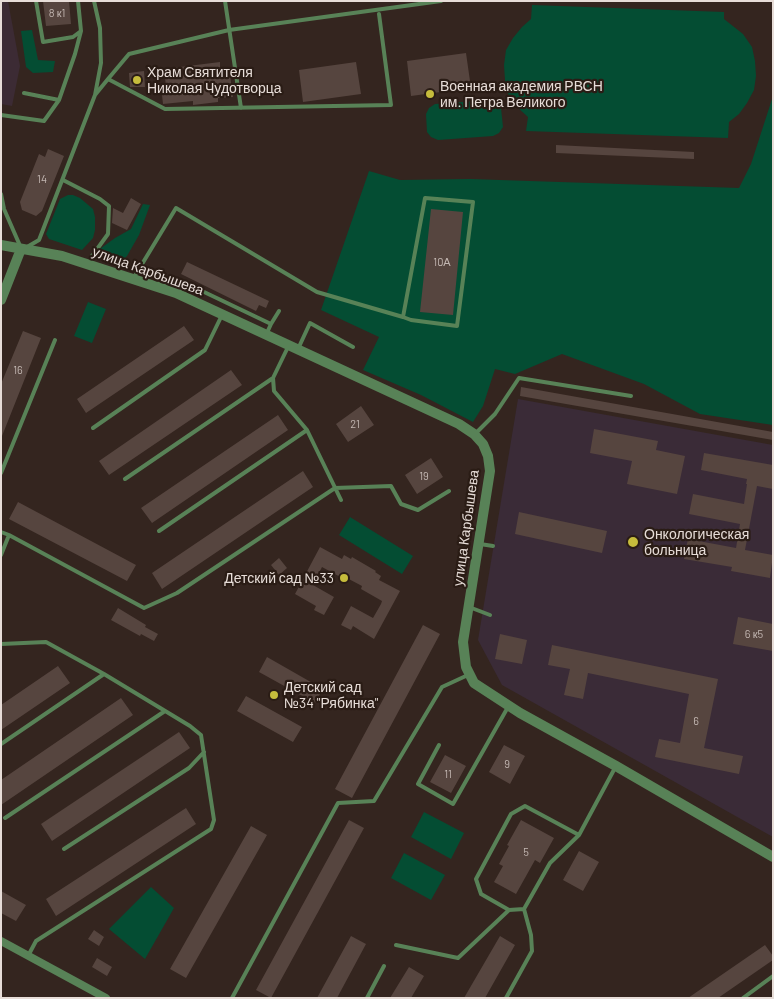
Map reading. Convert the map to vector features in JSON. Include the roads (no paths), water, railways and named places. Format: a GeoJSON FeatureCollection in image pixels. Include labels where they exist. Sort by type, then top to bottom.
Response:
{"type":"FeatureCollection","features":[{"type":"Feature","properties":{"kind":"street","name":"улица Карбышева"},"geometry":{"type":"LineString","coordinates":[[1,245],[62,256],[176,293],[459,424],[474,434],[483,444],[488,456],[490,472],[463,642],[466,667],[470,674]]}},
{"type":"Feature","properties":{"kind":"street"},"geometry":{"type":"LineString","coordinates":[[1,300],[22,249]]}},
{"type":"Feature","properties":{"kind":"street"},"geometry":{"type":"LineString","coordinates":[[470,674],[474,683],[509,705],[773,857]]}},
{"type":"Feature","properties":{"kind":"street"},"geometry":{"type":"LineString","coordinates":[[1,941],[106,998]]}},
{"type":"Feature","properties":{"kind":"lane"},"geometry":{"type":"LineString","coordinates":[[36,1],[43,42],[73,37],[81,31]]}},
{"type":"Feature","properties":{"kind":"lane"},"geometry":{"type":"LineString","coordinates":[[1,115],[44,121],[59,100],[81,31],[78,1]]}},
{"type":"Feature","properties":{"kind":"lane"},"geometry":{"type":"LineString","coordinates":[[1,194],[4,209],[22,249],[39,240],[95,95],[101,63],[100,28],[94,1]]}},
{"type":"Feature","properties":{"kind":"lane"},"geometry":{"type":"LineString","coordinates":[[224,1],[241,108]]}},
{"type":"Feature","properties":{"kind":"lane"},"geometry":{"type":"LineString","coordinates":[[95,95],[129,54],[229,30],[441,1]]}},
{"type":"Feature","properties":{"kind":"lane"},"geometry":{"type":"LineString","coordinates":[[108,79],[165,109],[391,105],[379,14]]}},
{"type":"Feature","properties":{"kind":"lane"},"geometry":{"type":"LineString","coordinates":[[24,93],[59,100]]}},
{"type":"Feature","properties":{"kind":"lane"},"geometry":{"type":"LineString","coordinates":[[63,180],[100,199],[109,206],[108,234],[92,256],[89,264]]}},
{"type":"Feature","properties":{"kind":"lane"},"geometry":{"type":"LineString","coordinates":[[133,279],[176,208],[317,292],[403,317],[457,326],[473,202],[426,198],[403,317]]}},
{"type":"Feature","properties":{"kind":"lane"},"geometry":{"type":"LineString","coordinates":[[152,285],[179,280],[271,324]]}},
{"type":"Feature","properties":{"kind":"lane"},"geometry":{"type":"LineString","coordinates":[[266,335],[279,311]]}},
{"type":"Feature","properties":{"kind":"lane"},"geometry":{"type":"LineString","coordinates":[[93,428],[205,350],[222,314]]}},
{"type":"Feature","properties":{"kind":"lane"},"geometry":{"type":"LineString","coordinates":[[125,479],[273,378],[310,323],[353,347]]}},
{"type":"Feature","properties":{"kind":"lane"},"geometry":{"type":"LineString","coordinates":[[1,474],[55,340]]}},
{"type":"Feature","properties":{"kind":"lane"},"geometry":{"type":"LineString","coordinates":[[273,378],[274,391],[307,430],[342,500]]}},
{"type":"Feature","properties":{"kind":"lane"},"geometry":{"type":"LineString","coordinates":[[474,434],[495,414],[519,378],[631,396]]}},
{"type":"Feature","properties":{"kind":"lane"},"geometry":{"type":"LineString","coordinates":[[159,531],[307,430]]}},
{"type":"Feature","properties":{"kind":"lane"},"geometry":{"type":"LineString","coordinates":[[1,532],[144,608],[177,593],[335,488],[391,486],[401,504],[418,510],[449,491]]}},
{"type":"Feature","properties":{"kind":"lane"},"geometry":{"type":"LineString","coordinates":[[1,555],[9,535]]}},
{"type":"Feature","properties":{"kind":"lane"},"geometry":{"type":"LineString","coordinates":[[479,544],[493,546]]}},
{"type":"Feature","properties":{"kind":"lane"},"geometry":{"type":"LineString","coordinates":[[469,607],[490,615]]}},
{"type":"Feature","properties":{"kind":"lane"},"geometry":{"type":"LineString","coordinates":[[1,644],[46,642],[104,674],[201,735],[214,820],[211,829],[36,941],[28,956]]}},
{"type":"Feature","properties":{"kind":"lane"},"geometry":{"type":"LineString","coordinates":[[1,744],[104,674]]}},
{"type":"Feature","properties":{"kind":"lane"},"geometry":{"type":"LineString","coordinates":[[232,998],[338,804],[374,801],[442,686],[470,674]]}},
{"type":"Feature","properties":{"kind":"lane"},"geometry":{"type":"LineString","coordinates":[[440,745],[418,784],[453,804],[509,705]]}},
{"type":"Feature","properties":{"kind":"lane"},"geometry":{"type":"LineString","coordinates":[[5,818],[165,711]]}},
{"type":"Feature","properties":{"kind":"lane"},"geometry":{"type":"LineString","coordinates":[[64,849],[189,768],[204,752]]}},
{"type":"Feature","properties":{"kind":"lane"},"geometry":{"type":"LineString","coordinates":[[506,998],[532,951],[531,935],[524,909],[550,862],[579,836],[616,766]]}},
{"type":"Feature","properties":{"kind":"lane"},"geometry":{"type":"LineString","coordinates":[[524,909],[509,910],[481,894],[476,879],[511,814],[525,806],[579,836]]}},
{"type":"Feature","properties":{"kind":"lane"},"geometry":{"type":"LineString","coordinates":[[396,945],[458,958],[509,910]]}},
{"type":"Feature","properties":{"kind":"lane"},"geometry":{"type":"LineString","coordinates":[[366,998],[384,966]]}},
{"type":"Feature","properties":{"kind":"lane"},"geometry":{"type":"LineString","coordinates":[[743,998],[773,976]]}},
{"type":"Feature","properties":{"kind":"place","name":"Храм Святителя Николая Чудотворца"},"geometry":{"type":"Point","coordinates":[137,80]}},
{"type":"Feature","properties":{"kind":"place","name":"Военная академия РВСН им. Петра Великого"},"geometry":{"type":"Point","coordinates":[430,94]}},
{"type":"Feature","properties":{"kind":"place","name":"Онкологическая больница"},"geometry":{"type":"Point","coordinates":[633,542]}},
{"type":"Feature","properties":{"kind":"place","name":"Детский сад №33"},"geometry":{"type":"Point","coordinates":[344,578]}},
{"type":"Feature","properties":{"kind":"place","name":"Детский сад №34 \"Рябинка\""},"geometry":{"type":"Point","coordinates":[274,695]}}]}
